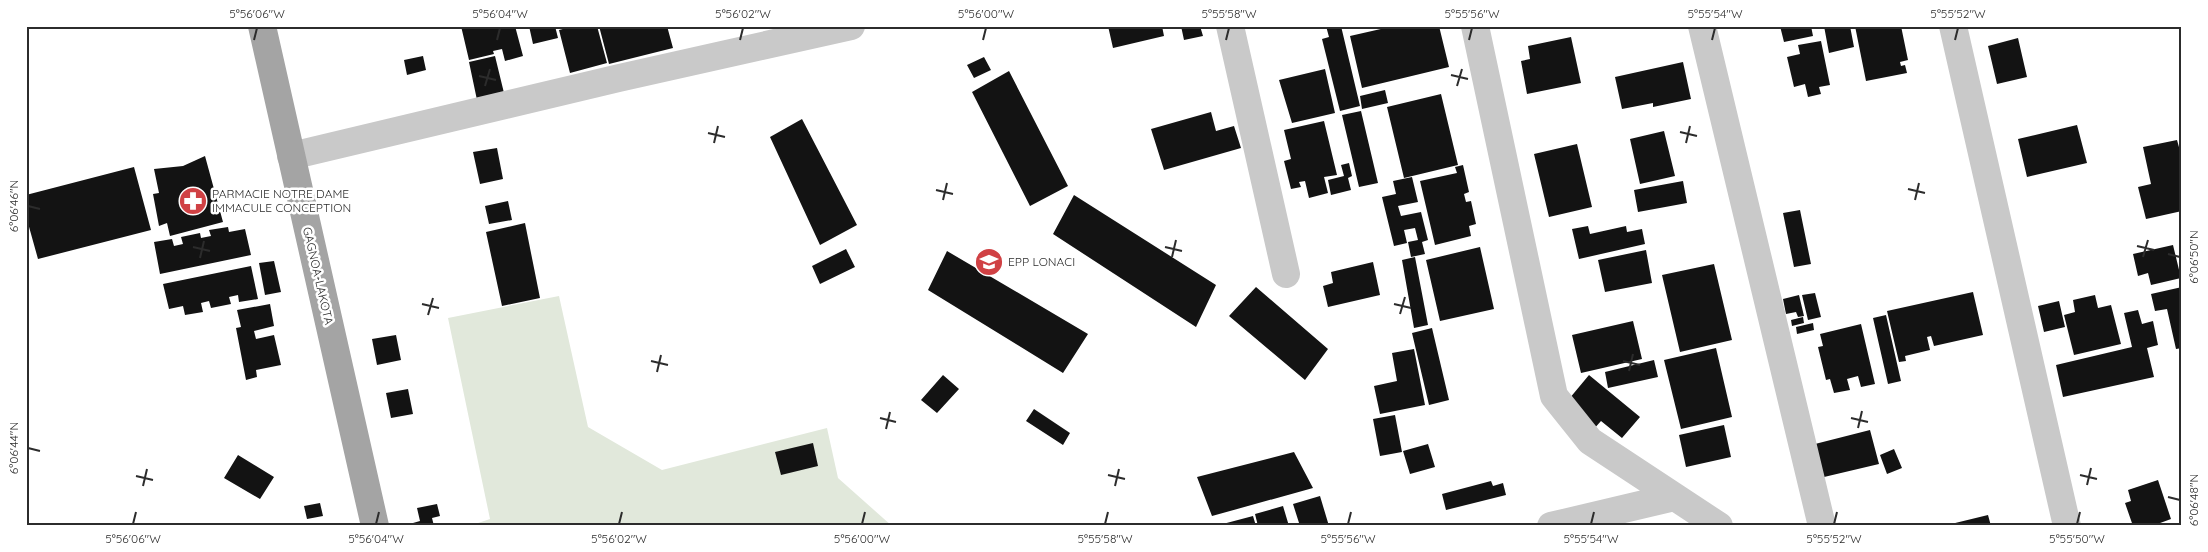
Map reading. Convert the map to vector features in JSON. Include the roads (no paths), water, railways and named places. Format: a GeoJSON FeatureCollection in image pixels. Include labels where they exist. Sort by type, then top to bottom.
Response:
{"type":"FeatureCollection","features":[{"type":"Feature","properties":{"kind":"main road","name":"GAGNOA-LAKOTA"},"geometry":{"type":"LineString","coordinates":[[262,26],[375,526]]}},
{"type":"Feature","properties":{"kind":"street"},"geometry":{"type":"LineString","coordinates":[[291,156],[767,35],[851,26]]}},
{"type":"Feature","properties":{"kind":"street"},"geometry":{"type":"LineString","coordinates":[[1230,26],[1286,274]]}},
{"type":"Feature","properties":{"kind":"street"},"geometry":{"type":"LineString","coordinates":[[1475,26],[1554,396],[1590,441],[1719,526]]}},
{"type":"Feature","properties":{"kind":"street"},"geometry":{"type":"LineString","coordinates":[[1702,26],[1822,526]]}},
{"type":"Feature","properties":{"kind":"street"},"geometry":{"type":"LineString","coordinates":[[1953,26],[2067,526]]}},
{"type":"Feature","properties":{"kind":"street"},"geometry":{"type":"LineString","coordinates":[[1551,526],[1674,497]]}},
{"type":"Feature","properties":{"kind":"place","name":"PARMACIE NOTRE DAME IMMACULE CONCEPTION"},"geometry":{"type":"Point","coordinates":[193,201]}},
{"type":"Feature","properties":{"kind":"place","name":"EPP LONACI"},"geometry":{"type":"Point","coordinates":[989,262]}}]}
